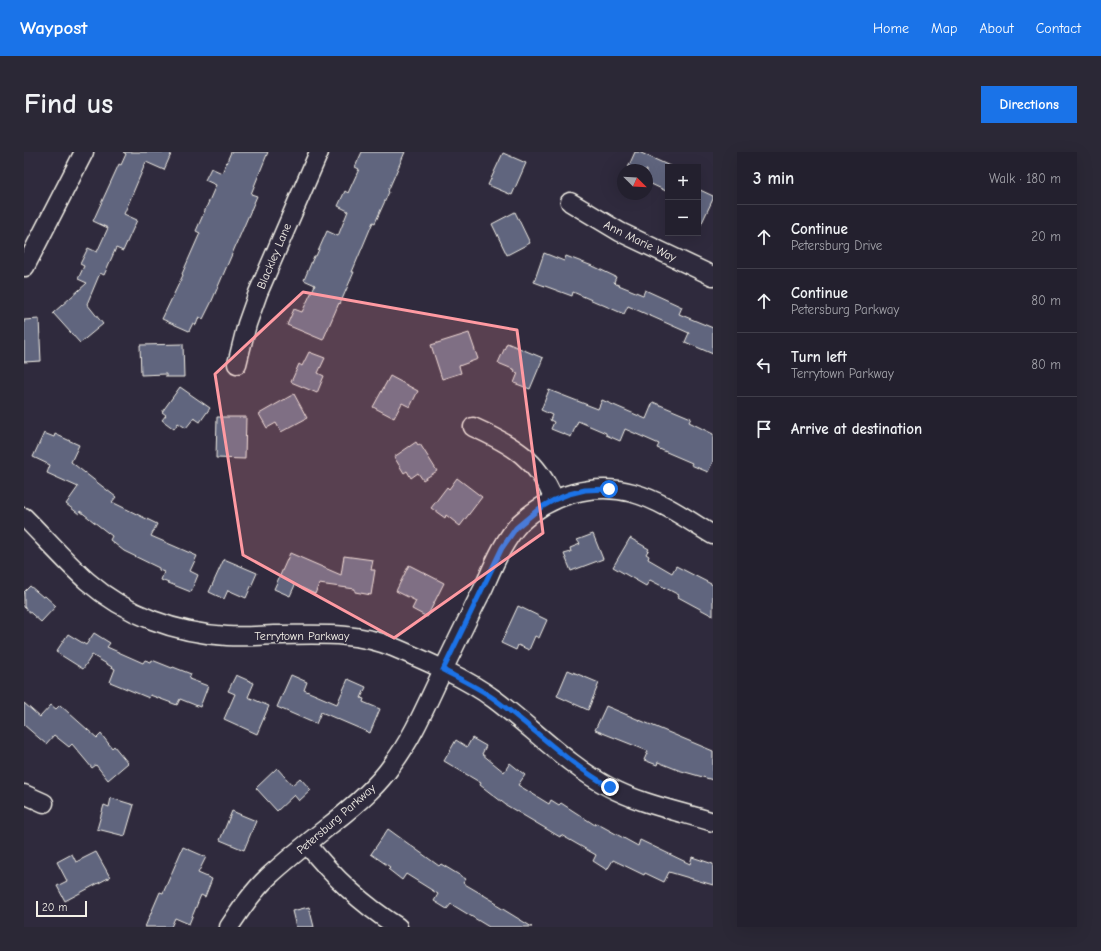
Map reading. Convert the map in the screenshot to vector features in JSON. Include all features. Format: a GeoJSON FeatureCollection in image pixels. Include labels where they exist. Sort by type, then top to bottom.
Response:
{"type":"FeatureCollection","features":[{"type":"Feature","properties":{"kind":"street"},"geometry":{"type":"LineString","coordinates":[[25,267],[84,152]]}},
{"type":"Feature","properties":{"kind":"street","name":"Blackley Lane"},"geometry":{"type":"LineString","coordinates":[[237,364],[246,324],[319,152]]}},
{"type":"Feature","properties":{"kind":"street","name":"Ann Marie Way"},"geometry":{"type":"LineString","coordinates":[[570,202],[620,232],[713,276]]}},
{"type":"Feature","properties":{"kind":"street"},"geometry":{"type":"LineString","coordinates":[[473,427],[508,444],[528,459],[548,486],[554,500]]}},
{"type":"Feature","properties":{"kind":"street","name":"Petersburg Parkway"},"geometry":{"type":"LineString","coordinates":[[229,927],[246,901],[269,876],[359,802],[392,766],[418,724],[443,670],[507,542],[521,523],[540,508],[569,494],[585,490],[609,489],[642,495],[656,501],[713,535]]}},
{"type":"Feature","properties":{"kind":"street","name":"Terrytown Parkway"},"geometry":{"type":"LineString","coordinates":[[24,517],[76,571],[101,592],[127,608],[156,622],[185,631],[225,636],[334,634],[356,636],[391,646],[443,670],[491,697],[576,766],[610,787],[641,800],[713,822]]}},
{"type":"Feature","properties":{"kind":"street"},"geometry":{"type":"LineString","coordinates":[[24,794],[44,803]]}},
{"type":"Feature","properties":{"kind":"street"},"geometry":{"type":"LineString","coordinates":[[307,844],[330,871],[354,894],[378,914],[398,927]]}},
{"type":"Feature","properties":{"kind":"highlighted area"},"geometry":{"type":"Polygon","coordinates":[[[303,292],[517,330],[543,533],[394,638],[243,555],[215,374],[303,292]]]}},
{"type":"Feature","properties":{"kind":"building"},"geometry":{"type":"Polygon","coordinates":[[[123,152],[172,152],[164,170],[146,162],[124,214],[137,220],[123,251],[116,248],[104,275],[100,273],[87,304],[103,324],[80,343],[53,313],[87,283],[78,279],[84,266],[80,264],[88,248],[97,252],[108,228],[93,221],[119,164],[121,165],[126,154],[123,152]]]}},
{"type":"Feature","properties":{"kind":"building"},"geometry":{"type":"Polygon","coordinates":[[[231,152],[268,152],[251,194],[257,196],[211,303],[203,319],[199,317],[196,325],[193,323],[189,331],[162,319],[183,275],[182,274],[200,233],[196,231],[216,185],[205,180],[211,168],[222,173],[231,152]]]}},
{"type":"Feature","properties":{"kind":"building"},"geometry":{"type":"Polygon","coordinates":[[[362,152],[405,152],[375,223],[373,222],[352,272],[354,272],[323,340],[287,325],[294,309],[302,312],[315,285],[304,280],[327,231],[338,236],[348,211],[338,206],[345,191],[348,193],[359,169],[355,167],[362,152]]]}},
{"type":"Feature","properties":{"kind":"building"},"geometry":{"type":"Polygon","coordinates":[[[635,152],[639,152],[665,164],[665,191],[653,185],[653,164],[630,164],[635,152]]]}},
{"type":"Feature","properties":{"kind":"building"},"geometry":{"type":"Polygon","coordinates":[[[503,153],[526,163],[512,195],[488,185],[503,153]]]}},
{"type":"Feature","properties":{"kind":"building"},"geometry":{"type":"Polygon","coordinates":[[[701,190],[713,196],[701,225],[701,190]]]}},
{"type":"Feature","properties":{"kind":"building"},"geometry":{"type":"Polygon","coordinates":[[[515,212],[530,243],[507,255],[492,224],[515,212]]]}},
{"type":"Feature","properties":{"kind":"building"},"geometry":{"type":"Polygon","coordinates":[[[544,253],[564,261],[566,256],[595,267],[616,277],[614,282],[616,284],[643,295],[645,290],[682,307],[679,314],[713,328],[713,354],[685,342],[689,333],[628,306],[624,314],[573,292],[572,296],[534,282],[544,253]]]}},
{"type":"Feature","properties":{"kind":"building"},"geometry":{"type":"Polygon","coordinates":[[[39,319],[41,361],[24,362],[24,320],[39,319]]]}},
{"type":"Feature","properties":{"kind":"building"},"geometry":{"type":"Polygon","coordinates":[[[469,333],[478,359],[459,366],[461,373],[442,379],[431,345],[469,333]]]}},
{"type":"Feature","properties":{"kind":"building"},"geometry":{"type":"Polygon","coordinates":[[[507,343],[543,358],[530,389],[514,383],[518,373],[514,372],[515,370],[498,363],[507,343]]]}},
{"type":"Feature","properties":{"kind":"building"},"geometry":{"type":"Polygon","coordinates":[[[183,344],[184,377],[166,377],[166,374],[141,375],[140,345],[183,344]]]}},
{"type":"Feature","properties":{"kind":"building"},"geometry":{"type":"Polygon","coordinates":[[[309,352],[325,358],[318,373],[324,376],[317,393],[291,382],[299,364],[302,366],[309,352]]]}},
{"type":"Feature","properties":{"kind":"building"},"geometry":{"type":"Polygon","coordinates":[[[390,376],[418,391],[410,407],[402,403],[394,418],[373,407],[390,376]]]}},
{"type":"Feature","properties":{"kind":"building"},"geometry":{"type":"Polygon","coordinates":[[[180,387],[210,408],[200,422],[194,418],[186,428],[178,423],[174,429],[162,420],[166,415],[162,412],[180,387]]]}},
{"type":"Feature","properties":{"kind":"building"},"geometry":{"type":"Polygon","coordinates":[[[549,390],[598,409],[602,400],[646,419],[653,402],[691,418],[689,422],[713,434],[713,461],[708,472],[691,465],[692,463],[657,448],[659,444],[625,429],[620,441],[606,435],[606,433],[578,421],[571,437],[551,429],[554,422],[550,420],[552,415],[541,410],[549,390]]]}},
{"type":"Feature","properties":{"kind":"building"},"geometry":{"type":"Polygon","coordinates":[[[294,394],[307,418],[281,432],[276,423],[267,428],[259,414],[294,394]]]}},
{"type":"Feature","properties":{"kind":"building"},"geometry":{"type":"Polygon","coordinates":[[[217,417],[246,417],[245,459],[216,458],[217,417]]]}},
{"type":"Feature","properties":{"kind":"building"},"geometry":{"type":"Polygon","coordinates":[[[44,433],[54,437],[55,434],[79,445],[71,462],[116,497],[112,502],[157,524],[151,536],[197,556],[190,571],[198,575],[191,592],[161,580],[164,572],[159,570],[159,568],[124,551],[110,540],[112,536],[80,511],[79,514],[66,504],[78,487],[47,473],[50,465],[33,457],[44,433]]]}},
{"type":"Feature","properties":{"kind":"building"},"geometry":{"type":"Polygon","coordinates":[[[416,442],[418,445],[420,444],[437,471],[423,480],[418,473],[411,478],[407,471],[404,473],[394,457],[416,442]]]}},
{"type":"Feature","properties":{"kind":"building"},"geometry":{"type":"Polygon","coordinates":[[[457,478],[482,497],[460,526],[446,515],[445,518],[431,508],[447,487],[449,489],[457,478]]]}},
{"type":"Feature","properties":{"kind":"building"},"geometry":{"type":"Polygon","coordinates":[[[593,534],[603,559],[571,571],[564,554],[571,552],[570,548],[580,544],[577,540],[593,534]]]}},
{"type":"Feature","properties":{"kind":"building"},"geometry":{"type":"Polygon","coordinates":[[[630,538],[649,549],[646,554],[649,556],[648,559],[672,573],[676,566],[713,585],[713,616],[678,597],[679,595],[650,580],[646,586],[613,567],[630,538]]]}},
{"type":"Feature","properties":{"kind":"building"},"geometry":{"type":"Polygon","coordinates":[[[290,553],[341,575],[344,556],[373,560],[371,570],[375,570],[371,595],[355,592],[355,589],[319,584],[315,594],[295,585],[290,596],[274,589],[290,553]]]}},
{"type":"Feature","properties":{"kind":"building"},"geometry":{"type":"Polygon","coordinates":[[[224,559],[257,573],[246,598],[228,590],[224,599],[209,592],[224,559]]]}},
{"type":"Feature","properties":{"kind":"building"},"geometry":{"type":"Polygon","coordinates":[[[409,565],[444,583],[427,617],[412,609],[416,601],[396,591],[409,565]]]}},
{"type":"Feature","properties":{"kind":"building"},"geometry":{"type":"Polygon","coordinates":[[[30,586],[43,597],[45,596],[56,606],[41,622],[24,607],[24,592],[30,586]]]}},
{"type":"Feature","properties":{"kind":"building"},"geometry":{"type":"Polygon","coordinates":[[[518,606],[547,620],[539,638],[535,636],[529,650],[518,645],[516,650],[501,643],[518,606]]]}},
{"type":"Feature","properties":{"kind":"building"},"geometry":{"type":"Polygon","coordinates":[[[94,633],[110,643],[107,647],[143,663],[145,660],[151,662],[152,660],[191,674],[189,679],[208,686],[200,707],[180,699],[177,705],[150,695],[149,698],[110,682],[115,669],[92,655],[83,669],[56,652],[68,634],[86,645],[94,633]]]}},
{"type":"Feature","properties":{"kind":"building"},"geometry":{"type":"Polygon","coordinates":[[[568,670],[599,683],[588,710],[557,696],[568,670]]]}},
{"type":"Feature","properties":{"kind":"building"},"geometry":{"type":"Polygon","coordinates":[[[236,675],[254,683],[248,697],[269,706],[257,734],[224,719],[235,694],[228,691],[236,675]]]}},
{"type":"Feature","properties":{"kind":"building"},"geometry":{"type":"Polygon","coordinates":[[[291,675],[307,682],[304,690],[337,704],[348,679],[366,687],[361,698],[364,699],[363,702],[380,709],[370,733],[321,712],[316,724],[277,707],[291,675]]]}},
{"type":"Feature","properties":{"kind":"building"},"geometry":{"type":"Polygon","coordinates":[[[24,703],[40,717],[51,705],[56,709],[60,705],[97,738],[101,734],[112,748],[114,746],[128,763],[108,780],[96,765],[92,768],[72,744],[69,747],[54,735],[46,744],[24,725],[24,703]]]}},
{"type":"Feature","properties":{"kind":"building"},"geometry":{"type":"Polygon","coordinates":[[[606,706],[713,751],[713,780],[678,770],[658,762],[657,765],[644,760],[648,751],[595,730],[606,706]]]}},
{"type":"Feature","properties":{"kind":"building"},"geometry":{"type":"Polygon","coordinates":[[[472,738],[486,746],[482,754],[504,772],[510,763],[525,775],[518,785],[549,804],[551,800],[559,805],[561,803],[595,825],[596,823],[638,846],[640,840],[690,864],[692,857],[713,864],[713,885],[669,872],[664,882],[645,873],[644,875],[613,860],[607,870],[593,861],[596,855],[561,835],[560,837],[506,805],[480,785],[481,783],[444,761],[456,740],[467,747],[472,738]]]}},
{"type":"Feature","properties":{"kind":"building"},"geometry":{"type":"Polygon","coordinates":[[[277,768],[292,785],[300,778],[311,790],[299,801],[294,795],[277,811],[256,788],[277,768]]]}},
{"type":"Feature","properties":{"kind":"building"},"geometry":{"type":"Polygon","coordinates":[[[111,798],[134,805],[125,836],[97,829],[104,805],[109,807],[111,798]]]}},
{"type":"Feature","properties":{"kind":"building"},"geometry":{"type":"Polygon","coordinates":[[[232,811],[256,821],[244,850],[220,840],[232,811]]]}},
{"type":"Feature","properties":{"kind":"building"},"geometry":{"type":"Polygon","coordinates":[[[388,829],[439,866],[441,864],[466,879],[463,883],[497,903],[496,905],[532,927],[489,927],[451,904],[447,909],[434,901],[438,894],[406,874],[402,880],[388,869],[390,867],[371,854],[388,829]]]}},
{"type":"Feature","properties":{"kind":"building"},"geometry":{"type":"Polygon","coordinates":[[[183,847],[206,857],[198,873],[212,879],[205,897],[201,895],[189,924],[175,918],[171,927],[145,927],[160,892],[163,893],[183,847]]]}},
{"type":"Feature","properties":{"kind":"building"},"geometry":{"type":"Polygon","coordinates":[[[96,852],[110,877],[65,901],[57,886],[67,881],[57,862],[72,854],[76,862],[96,852]]]}},
{"type":"Feature","properties":{"kind":"building"},"geometry":{"type":"Polygon","coordinates":[[[309,907],[314,927],[296,927],[292,911],[309,907]]]}},
{"type":"Feature","properties":{"kind":"route"},"geometry":{"type":"LineString","coordinates":[[609,489],[585,490],[554,500],[540,508],[516,528],[502,548],[443,670],[491,697],[576,766],[596,780],[610,787]]}}]}
